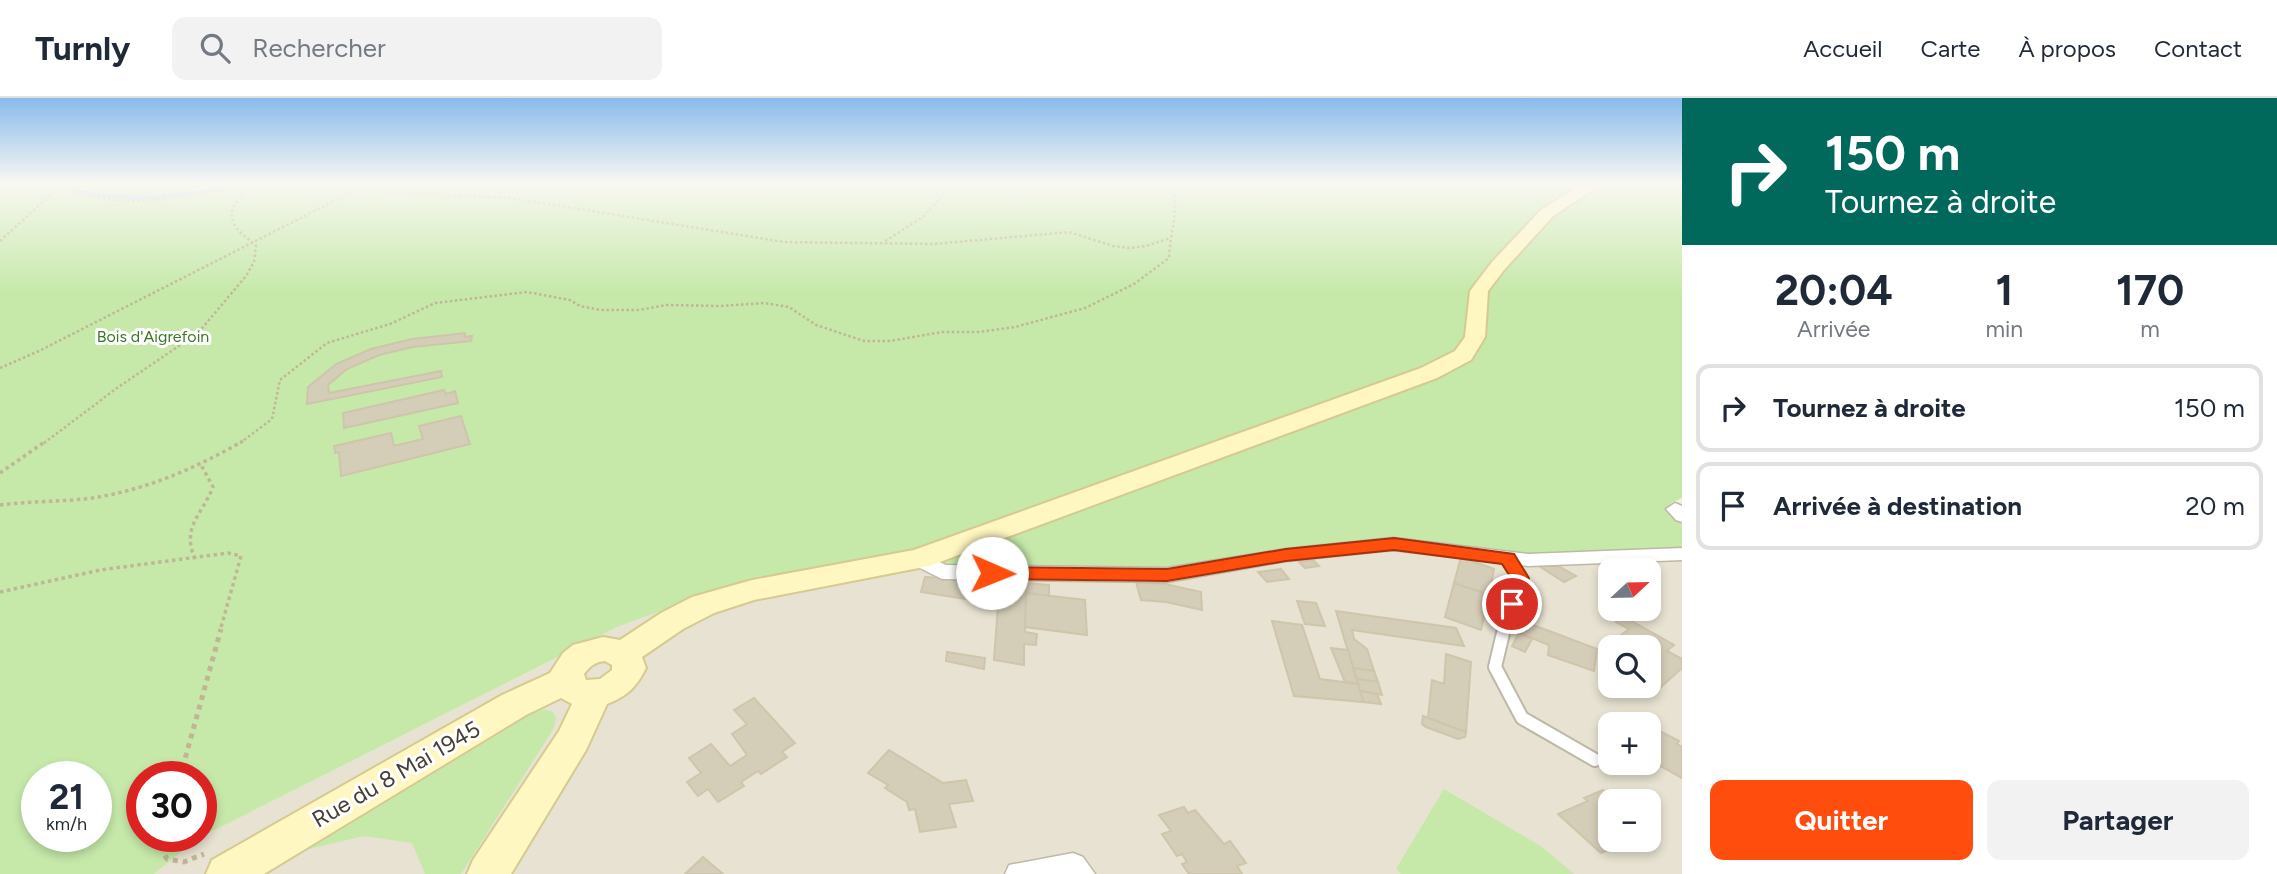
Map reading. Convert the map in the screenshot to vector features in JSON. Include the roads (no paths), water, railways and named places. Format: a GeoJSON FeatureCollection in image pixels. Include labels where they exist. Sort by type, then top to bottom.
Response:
{"type":"FeatureCollection","features":[{"type":"Feature","properties":{"kind":"street"},"geometry":{"type":"LineString","coordinates":[[919,559],[1384,390],[1429,373],[1463,355],[1475,337],[1479,290],[1498,265],[1542,219]]}},
{"type":"Feature","properties":{"kind":"street"},"geometry":{"type":"LineString","coordinates":[[919,559],[942,572],[1167,575],[1286,555],[1394,544],[1528,560],[1682,554]]}},
{"type":"Feature","properties":{"kind":"street","name":"Rue du 8 Mai 1945"},"geometry":{"type":"LineString","coordinates":[[227,874],[514,705],[581,687],[614,688],[627,675],[627,660],[623,654],[672,621],[703,605],[752,590],[919,559]]}},
{"type":"Feature","properties":{"kind":"street"},"geometry":{"type":"LineString","coordinates":[[488,874],[573,740],[581,687]]}},
{"type":"Feature","properties":{"kind":"street"},"geometry":{"type":"LineString","coordinates":[[1019,874],[1073,866],[1081,874]]}},
{"type":"Feature","properties":{"kind":"lane"},"geometry":{"type":"LineString","coordinates":[[1508,559],[1520,578],[1495,667],[1522,718],[1595,761]]}},
{"type":"Feature","properties":{"kind":"park label","name":"Bois d'Aigrefoin"},"geometry":{"type":"Point","coordinates":[153,336]}}]}
